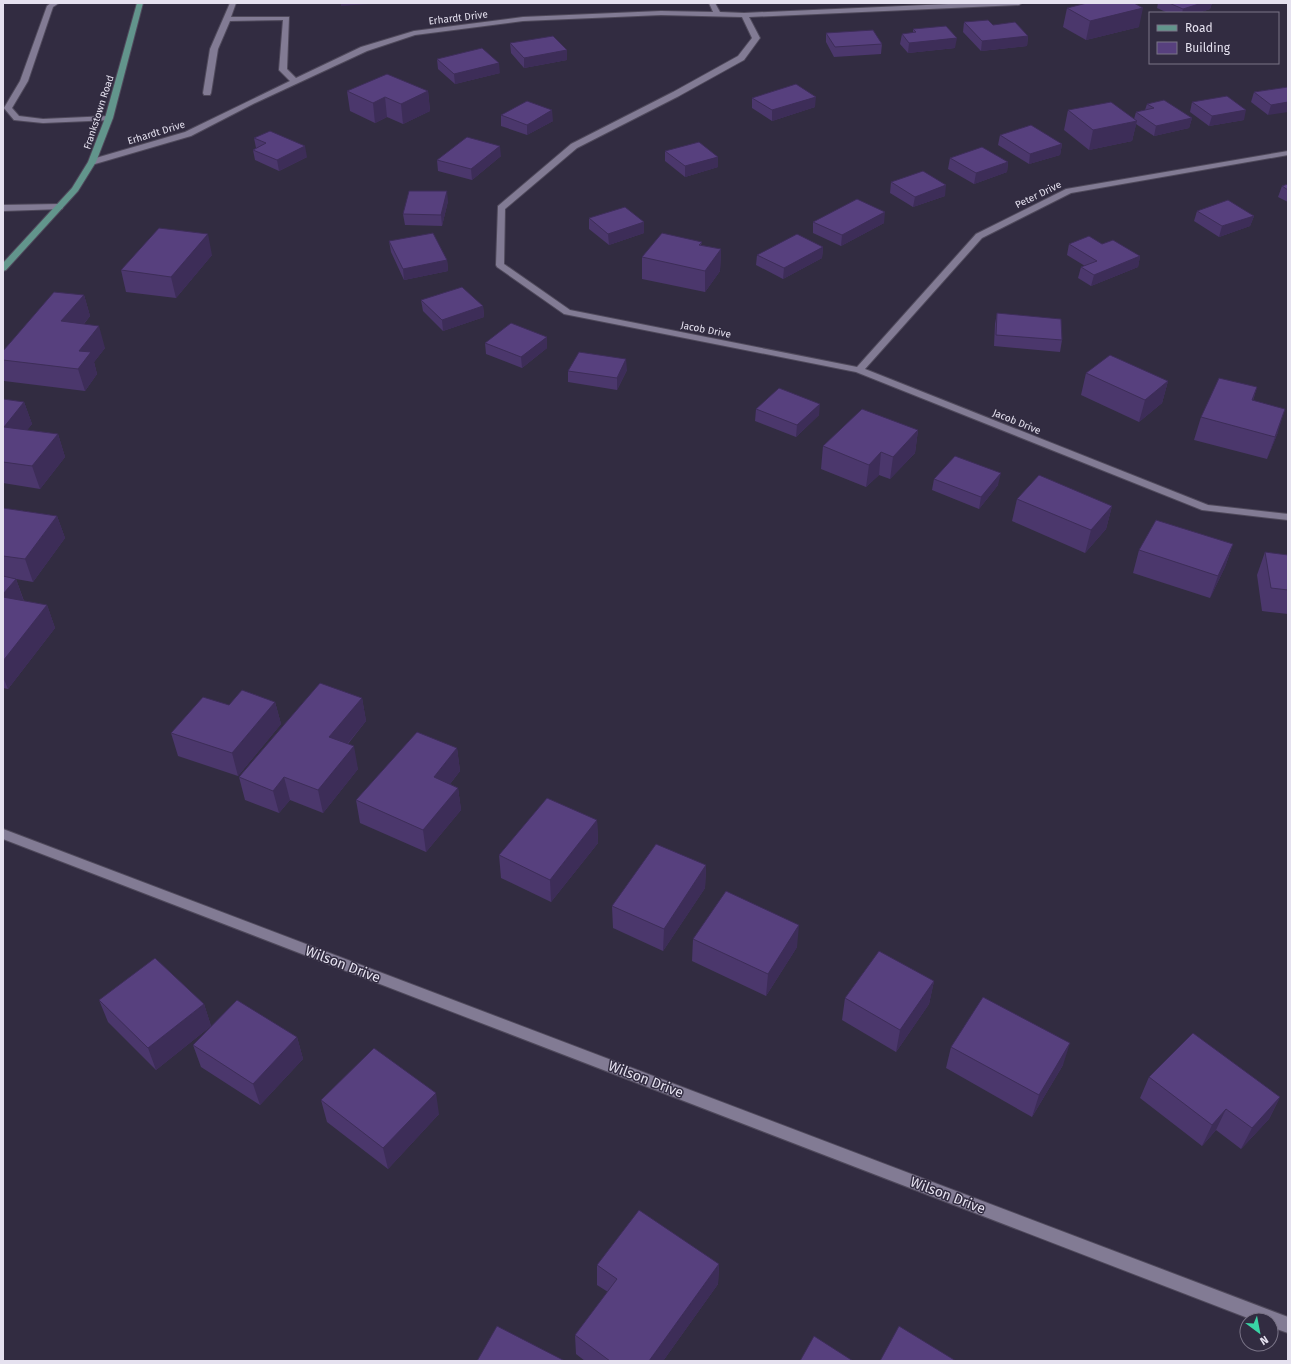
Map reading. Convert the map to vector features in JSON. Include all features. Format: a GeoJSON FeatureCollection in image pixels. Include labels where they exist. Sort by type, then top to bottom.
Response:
{"type":"FeatureCollection","features":[{"type":"Feature","properties":{"kind":"main road","name":"Frankstown Road"},"geometry":{"type":"LineString","coordinates":[[3,268],[75,189],[92,162],[109,118],[140,3]]}},
{"type":"Feature","properties":{"kind":"street"},"geometry":{"type":"LineString","coordinates":[[56,3],[50,6],[24,80],[6,108],[17,118],[43,121],[109,118]]}},
{"type":"Feature","properties":{"kind":"street"},"geometry":{"type":"LineString","coordinates":[[207,93],[214,49],[233,3]]}},
{"type":"Feature","properties":{"kind":"street"},"geometry":{"type":"LineString","coordinates":[[712,3],[717,14]]}},
{"type":"Feature","properties":{"kind":"street","name":"Erhardt Drive"},"geometry":{"type":"LineString","coordinates":[[92,162],[188,134],[364,49],[414,33],[523,19],[661,13],[744,15],[1020,3]]}},
{"type":"Feature","properties":{"kind":"street","name":"Jacob Drive"},"geometry":{"type":"LineString","coordinates":[[744,15],[756,38],[741,58],[676,94],[574,146],[501,208],[500,265],[567,312],[859,370],[1206,508],[1288,517]]}},
{"type":"Feature","properties":{"kind":"street"},"geometry":{"type":"LineString","coordinates":[[227,19],[287,18],[283,70],[295,81]]}},
{"type":"Feature","properties":{"kind":"street","name":"Peter Drive"},"geometry":{"type":"LineString","coordinates":[[859,370],[979,236],[1069,191],[1288,153]]}},
{"type":"Feature","properties":{"kind":"street"},"geometry":{"type":"LineString","coordinates":[[3,208],[59,207]]}},
{"type":"Feature","properties":{"kind":"street","name":"Wilson Drive"},"geometry":{"type":"LineString","coordinates":[[3,834],[1288,1325]]}},
{"type":"Feature","properties":{"kind":"building"},"geometry":{"type":"Polygon","coordinates":[[[1087,3],[1134,3],[1143,8],[1090,21],[1067,8],[1087,3]]]}},
{"type":"Feature","properties":{"kind":"building"},"geometry":{"type":"Polygon","coordinates":[[[1169,3],[1202,3],[1183,9],[1169,3]]]}},
{"type":"Feature","properties":{"kind":"building"},"geometry":{"type":"Polygon","coordinates":[[[988,20],[993,25],[1015,22],[1028,36],[982,41],[964,22],[988,20]]]}},
{"type":"Feature","properties":{"kind":"building"},"geometry":{"type":"Polygon","coordinates":[[[946,26],[957,38],[909,43],[902,34],[916,32],[913,29],[946,26]]]}},
{"type":"Feature","properties":{"kind":"building"},"geometry":{"type":"Polygon","coordinates":[[[873,30],[882,44],[835,47],[826,33],[873,30]]]}},
{"type":"Feature","properties":{"kind":"building"},"geometry":{"type":"Polygon","coordinates":[[[553,36],[567,50],[524,58],[510,43],[553,36]]]}},
{"type":"Feature","properties":{"kind":"building"},"geometry":{"type":"Polygon","coordinates":[[[482,48],[499,63],[454,74],[437,59],[482,48]]]}},
{"type":"Feature","properties":{"kind":"building"},"geometry":{"type":"Polygon","coordinates":[[[387,74],[428,91],[401,104],[385,97],[373,103],[347,91],[387,74]]]}},
{"type":"Feature","properties":{"kind":"building"},"geometry":{"type":"Polygon","coordinates":[[[796,84],[816,97],[772,110],[752,98],[796,84]]]}},
{"type":"Feature","properties":{"kind":"building"},"geometry":{"type":"Polygon","coordinates":[[[1288,87],[1288,102],[1271,105],[1254,92],[1288,87]]]}},
{"type":"Feature","properties":{"kind":"building"},"geometry":{"type":"Polygon","coordinates":[[[1227,96],[1246,110],[1212,116],[1192,102],[1227,96]]]}},
{"type":"Feature","properties":{"kind":"building"},"geometry":{"type":"Polygon","coordinates":[[[1164,100],[1192,118],[1156,126],[1136,112],[1154,108],[1147,104],[1164,100]]]}},
{"type":"Feature","properties":{"kind":"building"},"geometry":{"type":"Polygon","coordinates":[[[527,101],[552,110],[527,125],[501,115],[527,101]]]}},
{"type":"Feature","properties":{"kind":"building"},"geometry":{"type":"Polygon","coordinates":[[[1111,102],[1137,121],[1093,130],[1068,110],[1111,102]]]}},
{"type":"Feature","properties":{"kind":"building"},"geometry":{"type":"Polygon","coordinates":[[[1031,125],[1062,144],[1030,154],[1000,135],[1031,125]]]}},
{"type":"Feature","properties":{"kind":"building"},"geometry":{"type":"Polygon","coordinates":[[[270,131],[305,146],[277,160],[253,150],[266,143],[254,138],[270,131]]]}},
{"type":"Feature","properties":{"kind":"building"},"geometry":{"type":"Polygon","coordinates":[[[467,137],[500,146],[471,169],[437,160],[467,137]]]}},
{"type":"Feature","properties":{"kind":"building"},"geometry":{"type":"Polygon","coordinates":[[[699,142],[718,157],[685,166],[665,151],[699,142]]]}},
{"type":"Feature","properties":{"kind":"building"},"geometry":{"type":"Polygon","coordinates":[[[982,147],[1008,162],[976,173],[950,158],[982,147]]]}},
{"type":"Feature","properties":{"kind":"building"},"geometry":{"type":"Polygon","coordinates":[[[923,171],[946,185],[915,197],[891,182],[923,171]]]}},
{"type":"Feature","properties":{"kind":"building"},"geometry":{"type":"Polygon","coordinates":[[[1288,184],[1288,190],[1282,186],[1288,184]]]}},
{"type":"Feature","properties":{"kind":"building"},"geometry":{"type":"Polygon","coordinates":[[[409,191],[447,191],[441,215],[403,214],[409,191]]]}},
{"type":"Feature","properties":{"kind":"building"},"geometry":{"type":"Polygon","coordinates":[[[857,199],[885,212],[842,235],[813,222],[857,199]]]}},
{"type":"Feature","properties":{"kind":"building"},"geometry":{"type":"Polygon","coordinates":[[[1228,200],[1254,216],[1222,226],[1197,211],[1228,200]]]}},
{"type":"Feature","properties":{"kind":"building"},"geometry":{"type":"Polygon","coordinates":[[[625,207],[644,222],[608,234],[589,218],[625,207]]]}},
{"type":"Feature","properties":{"kind":"building"},"geometry":{"type":"Polygon","coordinates":[[[159,228],[208,234],[171,277],[121,270],[159,228]]]}},
{"type":"Feature","properties":{"kind":"building"},"geometry":{"type":"Polygon","coordinates":[[[433,233],[447,260],[403,269],[389,241],[433,233]]]}},
{"type":"Feature","properties":{"kind":"building"},"geometry":{"type":"Polygon","coordinates":[[[662,233],[702,242],[699,245],[721,249],[705,271],[642,257],[662,233]]]}},
{"type":"Feature","properties":{"kind":"building"},"geometry":{"type":"Polygon","coordinates":[[[797,234],[823,247],[784,268],[757,255],[797,234]]]}},
{"type":"Feature","properties":{"kind":"building"},"geometry":{"type":"Polygon","coordinates":[[[1089,236],[1102,244],[1113,240],[1140,256],[1094,275],[1081,267],[1097,261],[1069,244],[1089,236]]]}},
{"type":"Feature","properties":{"kind":"building"},"geometry":{"type":"Polygon","coordinates":[[[462,287],[483,306],[442,320],[421,300],[462,287]]]}},
{"type":"Feature","properties":{"kind":"building"},"geometry":{"type":"Polygon","coordinates":[[[54,292],[84,295],[61,321],[99,326],[79,351],[91,352],[78,369],[3,360],[3,351],[54,292]]]}},
{"type":"Feature","properties":{"kind":"building"},"geometry":{"type":"Polygon","coordinates":[[[997,313],[1061,319],[1062,340],[996,335],[997,313]]]}},
{"type":"Feature","properties":{"kind":"building"},"geometry":{"type":"Polygon","coordinates":[[[511,323],[547,337],[521,357],[485,343],[511,323]]]}},
{"type":"Feature","properties":{"kind":"building"},"geometry":{"type":"Polygon","coordinates":[[[579,352],[626,359],[617,378],[568,371],[579,352]]]}},
{"type":"Feature","properties":{"kind":"building"},"geometry":{"type":"Polygon","coordinates":[[[1110,355],[1168,381],[1145,400],[1086,373],[1110,355]]]}},
{"type":"Feature","properties":{"kind":"building"},"geometry":{"type":"Polygon","coordinates":[[[1219,378],[1257,387],[1252,400],[1285,409],[1275,437],[1201,417],[1219,378]]]}},
{"type":"Feature","properties":{"kind":"building"},"geometry":{"type":"Polygon","coordinates":[[[779,388],[820,404],[797,425],[756,409],[779,388]]]}},
{"type":"Feature","properties":{"kind":"building"},"geometry":{"type":"Polygon","coordinates":[[[3,399],[24,402],[4,427],[58,434],[32,466],[3,462],[3,399]]]}},
{"type":"Feature","properties":{"kind":"building"},"geometry":{"type":"Polygon","coordinates":[[[862,409],[918,430],[893,457],[881,452],[869,465],[823,446],[862,409]]]}},
{"type":"Feature","properties":{"kind":"building"},"geometry":{"type":"Polygon","coordinates":[[[955,456],[1001,473],[981,497],[934,479],[955,456]]]}},
{"type":"Feature","properties":{"kind":"building"},"geometry":{"type":"Polygon","coordinates":[[[1039,475],[1112,506],[1091,530],[1017,499],[1039,475]]]}},
{"type":"Feature","properties":{"kind":"building"},"geometry":{"type":"Polygon","coordinates":[[[3,508],[57,516],[25,559],[3,556],[3,508]]]}},
{"type":"Feature","properties":{"kind":"building"},"geometry":{"type":"Polygon","coordinates":[[[1156,520],[1233,544],[1218,576],[1139,550],[1156,520]]]}},
{"type":"Feature","properties":{"kind":"building"},"geometry":{"type":"Polygon","coordinates":[[[1265,552],[1288,555],[1288,590],[1271,588],[1265,552]]]}},
{"type":"Feature","properties":{"kind":"building"},"geometry":{"type":"Polygon","coordinates":[[[3,576],[16,579],[3,594],[3,576]]]}},
{"type":"Feature","properties":{"kind":"building"},"geometry":{"type":"Polygon","coordinates":[[[3,597],[47,605],[3,661],[3,597]]]}},
{"type":"Feature","properties":{"kind":"building"},"geometry":{"type":"Polygon","coordinates":[[[320,683],[362,698],[329,737],[354,746],[318,790],[284,777],[273,791],[239,777],[320,683]]]}},
{"type":"Feature","properties":{"kind":"building"},"geometry":{"type":"Polygon","coordinates":[[[242,690],[275,702],[232,753],[171,733],[203,697],[229,705],[242,690]]]}},
{"type":"Feature","properties":{"kind":"building"},"geometry":{"type":"Polygon","coordinates":[[[417,732],[457,748],[434,777],[458,788],[423,830],[356,800],[417,732]]]}},
{"type":"Feature","properties":{"kind":"building"},"geometry":{"type":"Polygon","coordinates":[[[547,798],[597,820],[550,880],[499,855],[547,798]]]}},
{"type":"Feature","properties":{"kind":"building"},"geometry":{"type":"Polygon","coordinates":[[[656,844],[706,865],[664,929],[612,906],[656,844]]]}},
{"type":"Feature","properties":{"kind":"building"},"geometry":{"type":"Polygon","coordinates":[[[726,891],[799,925],[768,974],[693,939],[726,891]]]}},
{"type":"Feature","properties":{"kind":"building"},"geometry":{"type":"Polygon","coordinates":[[[879,951],[934,981],[900,1030],[845,998],[879,951]]]}},
{"type":"Feature","properties":{"kind":"building"},"geometry":{"type":"Polygon","coordinates":[[[155,958],[204,1004],[148,1048],[99,1000],[155,958]]]}},
{"type":"Feature","properties":{"kind":"building"},"geometry":{"type":"Polygon","coordinates":[[[983,997],[1070,1043],[1039,1095],[951,1047],[983,997]]]}},
{"type":"Feature","properties":{"kind":"building"},"geometry":{"type":"Polygon","coordinates":[[[237,1000],[297,1037],[253,1084],[193,1045],[237,1000]]]}},
{"type":"Feature","properties":{"kind":"building"},"geometry":{"type":"Polygon","coordinates":[[[1193,1033],[1280,1097],[1252,1128],[1226,1109],[1212,1125],[1149,1077],[1193,1033]]]}},
{"type":"Feature","properties":{"kind":"building"},"geometry":{"type":"Polygon","coordinates":[[[374,1048],[436,1093],[383,1148],[321,1100],[374,1048]]]}},
{"type":"Feature","properties":{"kind":"building"},"geometry":{"type":"Polygon","coordinates":[[[639,1210],[719,1264],[649,1361],[610,1361],[575,1335],[617,1279],[597,1265],[639,1210]]]}},
{"type":"Feature","properties":{"kind":"building"},"geometry":{"type":"Polygon","coordinates":[[[497,1326],[565,1361],[477,1361],[497,1326]]]}},
{"type":"Feature","properties":{"kind":"building"},"geometry":{"type":"Polygon","coordinates":[[[899,1326],[956,1361],[880,1361],[899,1326]]]}},
{"type":"Feature","properties":{"kind":"building"},"geometry":{"type":"Polygon","coordinates":[[[814,1336],[853,1361],[800,1361],[814,1336]]]}}]}
